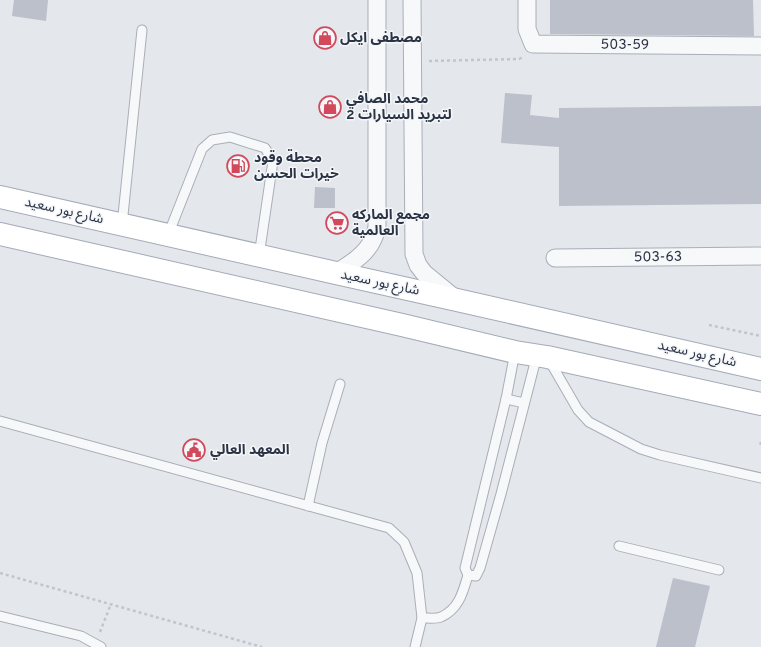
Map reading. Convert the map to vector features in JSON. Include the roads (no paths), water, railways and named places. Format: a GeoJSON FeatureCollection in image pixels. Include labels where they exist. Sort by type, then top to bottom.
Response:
{"type":"FeatureCollection","features":[{"type":"Feature","properties":{"kind":"main road","name":"شارع بور سعيد"},"geometry":{"type":"LineString","coordinates":[[0,197],[761,369]]}},
{"type":"Feature","properties":{"kind":"main road"},"geometry":{"type":"LineString","coordinates":[[0,234],[395,323],[515,352],[542,356],[761,404]]}},
{"type":"Feature","properties":{"kind":"street"},"geometry":{"type":"LineString","coordinates":[[336,273],[355,261],[364,252],[373,241],[377,227],[377,0]]}},
{"type":"Feature","properties":{"kind":"street"},"geometry":{"type":"LineString","coordinates":[[412,0],[414,254],[418,265],[424,273],[457,300]]}},
{"type":"Feature","properties":{"kind":"street","name":"503-59"},"geometry":{"type":"LineString","coordinates":[[527,0],[527,29],[533,44],[761,46]]}},
{"type":"Feature","properties":{"kind":"street","name":"503-63"},"geometry":{"type":"LineString","coordinates":[[555,258],[761,256]]}},
{"type":"Feature","properties":{"kind":"lane"},"geometry":{"type":"LineString","coordinates":[[122,225],[142,30]]}},
{"type":"Feature","properties":{"kind":"lane"},"geometry":{"type":"LineString","coordinates":[[168,235],[202,149],[212,140],[230,137],[265,148],[273,161],[259,256]]}},
{"type":"Feature","properties":{"kind":"lane"},"geometry":{"type":"LineString","coordinates":[[422,618],[440,617],[454,608],[462,595],[468,575],[464,568],[506,399],[515,352]]}},
{"type":"Feature","properties":{"kind":"lane"},"geometry":{"type":"LineString","coordinates":[[468,575],[476,576],[480,568],[501,494],[524,403],[542,356]]}},
{"type":"Feature","properties":{"kind":"lane"},"geometry":{"type":"LineString","coordinates":[[542,356],[578,410],[589,422],[642,449],[660,455],[761,478]]}},
{"type":"Feature","properties":{"kind":"lane"},"geometry":{"type":"LineString","coordinates":[[308,506],[322,443],[340,384]]}},
{"type":"Feature","properties":{"kind":"lane"},"geometry":{"type":"LineString","coordinates":[[506,399],[524,403]]}},
{"type":"Feature","properties":{"kind":"lane"},"geometry":{"type":"LineString","coordinates":[[0,421],[389,528],[404,542],[417,573],[422,618],[415,647]]}},
{"type":"Feature","properties":{"kind":"lane"},"geometry":{"type":"LineString","coordinates":[[620,546],[719,570]]}},
{"type":"Feature","properties":{"kind":"lane"},"geometry":{"type":"LineString","coordinates":[[0,616],[81,636],[98,645]]}},
{"type":"Feature","properties":{"kind":"place","name":"مصطفى ايكل"},"geometry":{"type":"Point","coordinates":[325,38]}},
{"type":"Feature","properties":{"kind":"place","name":"محمد الصافي لتبريد السيارات 2"},"geometry":{"type":"Point","coordinates":[330,107]}},
{"type":"Feature","properties":{"kind":"place","name":"محطة وقود خيرات الحسن"},"geometry":{"type":"Point","coordinates":[238,166]}},
{"type":"Feature","properties":{"kind":"place","name":"مجمع الماركه العالمية"},"geometry":{"type":"Point","coordinates":[337,223]}},
{"type":"Feature","properties":{"kind":"place","name":"المعهد العالي"},"geometry":{"type":"Point","coordinates":[194,450]}}]}
